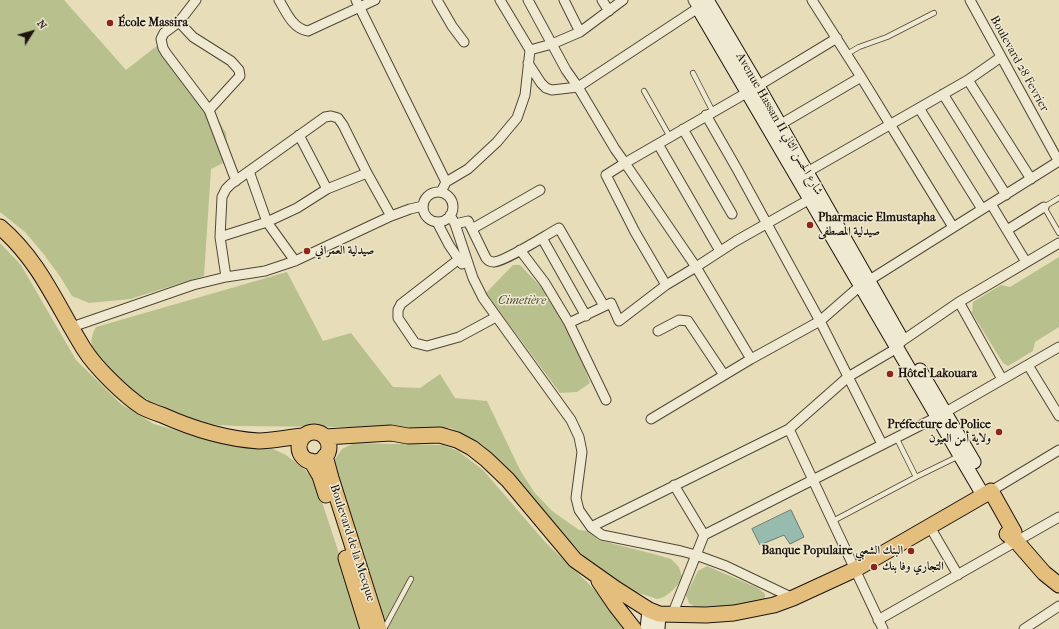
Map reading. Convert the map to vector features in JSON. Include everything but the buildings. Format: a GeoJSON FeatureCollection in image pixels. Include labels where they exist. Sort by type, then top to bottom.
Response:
{"type":"FeatureCollection","features":[{"type":"Feature","properties":{"kind":"main road"},"geometry":{"type":"LineString","coordinates":[[0,228],[15,240],[35,265],[85,350],[100,369],[115,384],[143,407],[177,422],[206,432],[259,441],[283,447],[307,459],[317,461],[344,445],[371,434]]}},
{"type":"Feature","properties":{"kind":"main road"},"geometry":{"type":"LineString","coordinates":[[259,441],[304,436],[308,433],[317,432],[324,437],[328,445],[326,455]]}},
{"type":"Feature","properties":{"kind":"main road"},"geometry":{"type":"LineString","coordinates":[[324,437],[391,433],[408,436],[440,435],[457,440],[472,448],[508,480],[575,560],[597,576],[660,613],[734,613],[774,605],[856,570],[987,493]]}},
{"type":"Feature","properties":{"kind":"main road"},"geometry":{"type":"LineString","coordinates":[[304,436],[299,444],[300,453],[307,459]]}},
{"type":"Feature","properties":{"kind":"main road","name":"Boulevard de la Mecque"},"geometry":{"type":"LineString","coordinates":[[326,455],[368,629]]}},
{"type":"Feature","properties":{"kind":"main road","name":"Boulevard de la Mecque"},"geometry":{"type":"LineString","coordinates":[[307,459],[320,476],[342,525],[379,629]]}},
{"type":"Feature","properties":{"kind":"main road","name":"Avenue Hassan II شارع الحسن الثاني"},"geometry":{"type":"LineString","coordinates":[[987,493],[1007,534],[1044,573],[1059,585]]}},
{"type":"Feature","properties":{"kind":"main road"},"geometry":{"type":"LineString","coordinates":[[597,576],[616,606],[634,629]]}},
{"type":"Feature","properties":{"kind":"street"},"geometry":{"type":"LineString","coordinates":[[196,0],[179,22],[164,33],[161,39],[163,48],[209,110],[236,181]]}},
{"type":"Feature","properties":{"kind":"street"},"geometry":{"type":"LineString","coordinates":[[279,0],[296,26],[308,31],[358,4],[375,0]]}},
{"type":"Feature","properties":{"kind":"street"},"geometry":{"type":"LineString","coordinates":[[437,0],[452,26],[464,42]]}},
{"type":"Feature","properties":{"kind":"street"},"geometry":{"type":"LineString","coordinates":[[441,192],[446,182],[468,169],[497,142],[517,118],[525,95],[530,50],[500,0]]}},
{"type":"Feature","properties":{"kind":"street"},"geometry":{"type":"LineString","coordinates":[[528,0],[566,70],[578,87],[615,149],[696,267],[751,359]]}},
{"type":"Feature","properties":{"kind":"street"},"geometry":{"type":"LineString","coordinates":[[564,0],[580,32]]}},
{"type":"Feature","properties":{"kind":"street"},"geometry":{"type":"LineString","coordinates":[[602,0],[609,11]]}},
{"type":"Feature","properties":{"kind":"street"},"geometry":{"type":"LineString","coordinates":[[530,50],[552,44],[580,32],[623,0]]}},
{"type":"Feature","properties":{"kind":"street"},"geometry":{"type":"LineString","coordinates":[[812,0],[847,54],[953,227]]}},
{"type":"Feature","properties":{"kind":"street","name":"Boulevard 28 Fevrier"},"geometry":{"type":"LineString","coordinates":[[970,0],[1059,161]]}},
{"type":"Feature","properties":{"kind":"street"},"geometry":{"type":"LineString","coordinates":[[358,4],[446,182]]}},
{"type":"Feature","properties":{"kind":"street"},"geometry":{"type":"LineString","coordinates":[[528,63],[546,88],[552,90],[578,87],[704,5]]}},
{"type":"Feature","properties":{"kind":"street","name":"Avenue Hassan II شارع الحسن الثاني"},"geometry":{"type":"LineString","coordinates":[[704,5],[899,344],[987,493]]}},
{"type":"Feature","properties":{"kind":"street"},"geometry":{"type":"LineString","coordinates":[[179,22],[193,37],[231,61],[239,70],[240,76],[209,110]]}},
{"type":"Feature","properties":{"kind":"street"},"geometry":{"type":"LineString","coordinates":[[666,285],[635,232],[606,175],[837,38]]}},
{"type":"Feature","properties":{"kind":"street"},"geometry":{"type":"LineString","coordinates":[[802,175],[968,80],[1002,57]]}},
{"type":"Feature","properties":{"kind":"street"},"geometry":{"type":"LineString","coordinates":[[775,127],[861,77]]}},
{"type":"Feature","properties":{"kind":"street"},"geometry":{"type":"LineString","coordinates":[[968,80],[1031,179]]}},
{"type":"Feature","properties":{"kind":"street"},"geometry":{"type":"LineString","coordinates":[[943,94],[1006,195]]}},
{"type":"Feature","properties":{"kind":"street"},"geometry":{"type":"LineString","coordinates":[[919,108],[982,209]]}},
{"type":"Feature","properties":{"kind":"street"},"geometry":{"type":"LineString","coordinates":[[710,113],[766,223],[820,321],[882,444]]}},
{"type":"Feature","properties":{"kind":"street"},"geometry":{"type":"LineString","coordinates":[[226,277],[220,237],[222,197],[226,189],[325,117],[331,116],[338,118],[343,125],[391,216]]}},
{"type":"Feature","properties":{"kind":"street"},"geometry":{"type":"LineString","coordinates":[[683,129],[732,214]]}},
{"type":"Feature","properties":{"kind":"street"},"geometry":{"type":"LineString","coordinates":[[299,135],[327,189]]}},
{"type":"Feature","properties":{"kind":"street"},"geometry":{"type":"LineString","coordinates":[[658,144],[720,251]]}},
{"type":"Feature","properties":{"kind":"street"},"geometry":{"type":"LineString","coordinates":[[651,419],[724,374],[820,321],[864,283],[1059,161]]}},
{"type":"Feature","properties":{"kind":"street"},"geometry":{"type":"LineString","coordinates":[[249,171],[267,222],[295,261]]}},
{"type":"Feature","properties":{"kind":"street"},"geometry":{"type":"LineString","coordinates":[[220,237],[267,222],[297,208],[327,189],[367,173]]}},
{"type":"Feature","properties":{"kind":"street","name":"Avenue Hassan II شارع الحسن الثاني"},"geometry":{"type":"LineString","coordinates":[[802,175],[810,200],[864,283]]}},
{"type":"Feature","properties":{"kind":"street"},"geometry":{"type":"LineString","coordinates":[[472,229],[540,190]]}},
{"type":"Feature","properties":{"kind":"street"},"geometry":{"type":"LineString","coordinates":[[441,192],[450,198],[452,210],[450,215],[444,220],[437,222],[430,219],[425,214],[423,206],[426,198],[432,193],[441,192]]}},
{"type":"Feature","properties":{"kind":"street"},"geometry":{"type":"LineString","coordinates":[[569,323],[611,303],[619,321],[666,285],[766,223],[810,200]]}},
{"type":"Feature","properties":{"kind":"street"},"geometry":{"type":"LineString","coordinates":[[991,204],[1026,262]]}},
{"type":"Feature","properties":{"kind":"street"},"geometry":{"type":"LineString","coordinates":[[72,327],[162,296],[226,277],[265,271],[295,261],[391,216],[423,206]]}},
{"type":"Feature","properties":{"kind":"street"},"geometry":{"type":"LineString","coordinates":[[1007,230],[1044,207]]}},
{"type":"Feature","properties":{"kind":"street"},"geometry":{"type":"LineString","coordinates":[[450,215],[455,224],[473,278],[483,298],[571,420],[579,437],[582,452],[576,498],[579,510],[591,527],[602,535],[696,555],[726,566],[793,598]]}},
{"type":"Feature","properties":{"kind":"street"},"geometry":{"type":"LineString","coordinates":[[455,224],[468,221],[488,261],[497,261],[559,228],[604,306]]}},
{"type":"Feature","properties":{"kind":"street"},"geometry":{"type":"LineString","coordinates":[[437,222],[449,246],[473,278]]}},
{"type":"Feature","properties":{"kind":"street"},"geometry":{"type":"LineString","coordinates":[[542,238],[586,316]]}},
{"type":"Feature","properties":{"kind":"street"},"geometry":{"type":"LineString","coordinates":[[591,527],[789,429],[848,377],[899,344],[959,302],[1059,243]]}},
{"type":"Feature","properties":{"kind":"street"},"geometry":{"type":"LineString","coordinates":[[520,250],[545,283],[569,323],[606,400]]}},
{"type":"Feature","properties":{"kind":"street"},"geometry":{"type":"LineString","coordinates":[[459,259],[401,304],[398,310],[398,318],[415,343],[427,346],[459,337],[496,317]]}},
{"type":"Feature","properties":{"kind":"street"},"geometry":{"type":"LineString","coordinates":[[959,302],[1002,379]]}},
{"type":"Feature","properties":{"kind":"street"},"geometry":{"type":"LineString","coordinates":[[658,331],[679,320],[688,321],[724,374]]}},
{"type":"Feature","properties":{"kind":"street"},"geometry":{"type":"LineString","coordinates":[[647,629],[660,613],[696,555],[704,535],[941,415],[1059,347]]}},
{"type":"Feature","properties":{"kind":"street"},"geometry":{"type":"LineString","coordinates":[[1028,365],[1059,416]]}},
{"type":"Feature","properties":{"kind":"street","name":"Avenue Hassan II شارع الحسن الثاني"},"geometry":{"type":"LineString","coordinates":[[941,415],[960,456],[987,493]]}},
{"type":"Feature","properties":{"kind":"street"},"geometry":{"type":"LineString","coordinates":[[789,429],[883,629]]}},
{"type":"Feature","properties":{"kind":"street"},"geometry":{"type":"LineString","coordinates":[[987,493],[1059,450]]}},
{"type":"Feature","properties":{"kind":"street"},"geometry":{"type":"LineString","coordinates":[[674,485],[704,535]]}},
{"type":"Feature","properties":{"kind":"street"},"geometry":{"type":"LineString","coordinates":[[878,620],[1059,517]]}},
{"type":"Feature","properties":{"kind":"street"},"geometry":{"type":"LineString","coordinates":[[930,527],[958,574]]}},
{"type":"Feature","properties":{"kind":"street"},"geometry":{"type":"LineString","coordinates":[[1024,629],[1059,606]]}},
{"type":"Feature","properties":{"kind":"street"},"geometry":{"type":"LineString","coordinates":[[658,629],[660,613]]}},
{"type":"Feature","properties":{"kind":"lane"},"geometry":{"type":"LineString","coordinates":[[847,54],[859,47],[887,37],[934,13]]}},
{"type":"Feature","properties":{"kind":"lane"},"geometry":{"type":"LineString","coordinates":[[693,73],[710,113]]}},
{"type":"Feature","properties":{"kind":"lane"},"geometry":{"type":"LineString","coordinates":[[644,91],[670,137]]}},
{"type":"Feature","properties":{"kind":"lane"},"geometry":{"type":"LineString","coordinates":[[1059,198],[1044,207],[1059,233]]}},
{"type":"Feature","properties":{"kind":"lane"},"geometry":{"type":"LineString","coordinates":[[896,437],[916,477]]}},
{"type":"Feature","properties":{"kind":"lane"},"geometry":{"type":"LineString","coordinates":[[833,521],[916,477],[960,456]]}},
{"type":"Feature","properties":{"kind":"lane"},"geometry":{"type":"LineString","coordinates":[[384,629],[411,578]]}},
{"type":"Feature","properties":{"kind":"green space"},"geometry":{"type":"Polygon","coordinates":[[[0,0],[64,0],[126,70],[158,45],[209,105],[226,133],[229,160],[211,169],[204,276],[130,299],[89,303],[72,296],[59,275],[25,232],[0,212],[0,0]]]}},
{"type":"Feature","properties":{"kind":"green space"},"geometry":{"type":"Polygon","coordinates":[[[0,243],[21,265],[76,360],[121,404],[154,424],[195,436],[269,447],[286,455],[303,468],[314,480],[364,629],[0,629],[0,243]]]}},
{"type":"Feature","properties":{"kind":"green space"},"geometry":{"type":"Polygon","coordinates":[[[1059,257],[1059,327],[1035,342],[1033,351],[1008,366],[1003,363],[972,313],[973,302],[1001,285],[1010,287],[1059,257]]]}},
{"type":"Feature","properties":{"kind":"green space","name":"Cimetière"},"geometry":{"type":"Polygon","coordinates":[[[513,265],[520,265],[542,288],[576,344],[590,383],[577,392],[560,393],[486,293],[513,265]]]}},
{"type":"Feature","properties":{"kind":"green space"},"geometry":{"type":"Polygon","coordinates":[[[287,272],[323,341],[351,333],[393,387],[420,388],[440,374],[455,398],[487,401],[520,470],[534,492],[552,511],[579,530],[589,531],[598,540],[671,559],[679,567],[682,577],[679,583],[664,597],[657,599],[633,591],[596,567],[580,552],[483,445],[451,428],[214,425],[176,414],[144,398],[122,382],[95,353],[92,339],[96,327],[287,272]]]}},
{"type":"Feature","properties":{"kind":"green space"},"geometry":{"type":"Polygon","coordinates":[[[354,443],[443,445],[458,451],[483,470],[546,543],[587,582],[631,629],[383,629],[333,462],[342,449],[354,443]]]}},
{"type":"Feature","properties":{"kind":"green space"},"geometry":{"type":"Polygon","coordinates":[[[707,566],[758,588],[765,594],[765,598],[760,603],[697,608],[689,603],[686,595],[698,571],[707,566]]]}},
{"type":"Feature","properties":{"kind":"water"},"geometry":{"type":"Polygon","coordinates":[[[791,510],[804,537],[790,544],[784,535],[760,545],[752,529],[791,510]]]}},
{"type":"Feature","properties":{"kind":"place","name":"École Massira"},"geometry":{"type":"Point","coordinates":[110,23]}},
{"type":"Feature","properties":{"kind":"place","name":"Pharmacie Elmustapha صيدلية المصطفى"},"geometry":{"type":"Point","coordinates":[810,225]}},
{"type":"Feature","properties":{"kind":"place","name":"صيدلية العمراني"},"geometry":{"type":"Point","coordinates":[307,251]}},
{"type":"Feature","properties":{"kind":"place","name":"Hôtel Lakouara"},"geometry":{"type":"Point","coordinates":[890,374]}},
{"type":"Feature","properties":{"kind":"place","name":"Préfecture de Police ولاية أمن العيون"},"geometry":{"type":"Point","coordinates":[999,432]}},
{"type":"Feature","properties":{"kind":"place","name":"Banque Populaire البنك الشعبي"},"geometry":{"type":"Point","coordinates":[911,551]}},
{"type":"Feature","properties":{"kind":"place","name":"التجاري وفا بنك"},"geometry":{"type":"Point","coordinates":[874,567]}}]}
